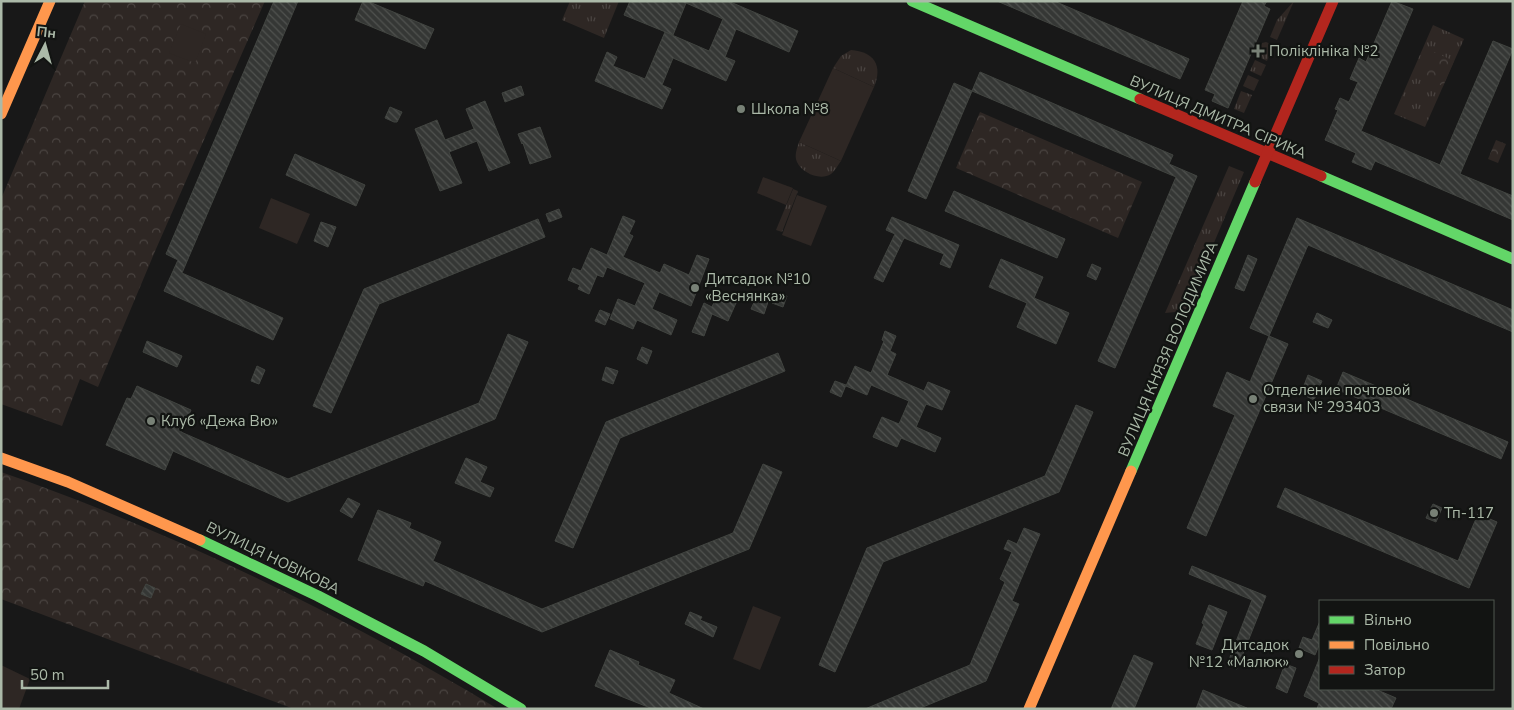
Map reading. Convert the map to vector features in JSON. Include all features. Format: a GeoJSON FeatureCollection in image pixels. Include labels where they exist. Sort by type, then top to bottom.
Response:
{"type":"FeatureCollection","features":[{"type":"Feature","properties":{"kind":"main road"},"geometry":{"type":"LineString","coordinates":[[1,114],[50,1]]}},
{"type":"Feature","properties":{"kind":"main road","name":"ВУЛИЦЯ ДМИТРА СІРИКА"},"geometry":{"type":"LineString","coordinates":[[912,1],[1513,259]]}},
{"type":"Feature","properties":{"kind":"main road","name":"ВУЛИЦЯ КНЯЗЯ ВОЛОДИМИРА"},"geometry":{"type":"LineString","coordinates":[[1029,709],[1333,1]]}},
{"type":"Feature","properties":{"kind":"main road","name":"ВУЛИЦЯ НОВІКОВА"},"geometry":{"type":"LineString","coordinates":[[1,458],[68,482],[230,553],[424,651],[521,709]]}},
{"type":"Feature","properties":{"kind":"green space"},"geometry":{"type":"Polygon","coordinates":[[[85,1],[265,1],[156,249],[98,387],[80,379],[62,426],[1,404],[1,199],[85,1]]]}},
{"type":"Feature","properties":{"kind":"green space"},"geometry":{"type":"Polygon","coordinates":[[[570,1],[619,1],[604,38],[562,20],[570,1]]]}},
{"type":"Feature","properties":{"kind":"green space"},"geometry":{"type":"Polygon","coordinates":[[[1294,1],[1277,40],[1270,37],[1277,20],[1294,1]]]}},
{"type":"Feature","properties":{"kind":"green space"},"geometry":{"type":"Polygon","coordinates":[[[181,24],[206,34],[195,63],[169,53],[181,24]]]}},
{"type":"Feature","properties":{"kind":"green space"},"geometry":{"type":"Polygon","coordinates":[[[1433,25],[1464,39],[1425,127],[1394,114],[1433,25]]]}},
{"type":"Feature","properties":{"kind":"green space"},"geometry":{"type":"Polygon","coordinates":[[[1266,42],[1273,45],[1267,61],[1256,56],[1262,43],[1266,42]]]}},
{"type":"Feature","properties":{"kind":"green space"},"geometry":{"type":"Polygon","coordinates":[[[851,50],[866,54],[874,61],[877,66],[877,79],[874,87],[833,68],[841,56],[851,50]]]}},
{"type":"Feature","properties":{"kind":"green space"},"geometry":{"type":"Polygon","coordinates":[[[1432,51],[1454,61],[1443,86],[1421,77],[1432,51]]]}},
{"type":"Feature","properties":{"kind":"green space"},"geometry":{"type":"Polygon","coordinates":[[[1255,60],[1266,65],[1261,76],[1250,71],[1255,60]]]}},
{"type":"Feature","properties":{"kind":"green space"},"geometry":{"type":"Polygon","coordinates":[[[833,68],[874,87],[841,161],[799,142],[833,68]]]}},
{"type":"Feature","properties":{"kind":"green space"},"geometry":{"type":"Polygon","coordinates":[[[1248,75],[1259,80],[1254,91],[1243,86],[1248,75]]]}},
{"type":"Feature","properties":{"kind":"green space"},"geometry":{"type":"Polygon","coordinates":[[[1241,91],[1252,95],[1244,113],[1234,109],[1241,91]]]}},
{"type":"Feature","properties":{"kind":"green space"},"geometry":{"type":"Polygon","coordinates":[[[980,112],[1142,182],[1118,238],[956,168],[980,112]]]}},
{"type":"Feature","properties":{"kind":"green space"},"geometry":{"type":"Polygon","coordinates":[[[1496,140],[1506,144],[1498,163],[1488,159],[1496,140]]]}},
{"type":"Feature","properties":{"kind":"green space"},"geometry":{"type":"Polygon","coordinates":[[[799,142],[841,161],[835,170],[827,176],[812,175],[803,170],[797,162],[796,154],[799,142]]]}},
{"type":"Feature","properties":{"kind":"green space"},"geometry":{"type":"Polygon","coordinates":[[[1229,166],[1244,172],[1185,311],[1165,313],[1229,166]]]}},
{"type":"Feature","properties":{"kind":"green space"},"geometry":{"type":"Polygon","coordinates":[[[763,177],[793,188],[786,205],[757,193],[763,177]]]}},
{"type":"Feature","properties":{"kind":"green space"},"geometry":{"type":"Polygon","coordinates":[[[793,189],[798,191],[782,232],[776,230],[793,189]]]}},
{"type":"Feature","properties":{"kind":"green space"},"geometry":{"type":"Polygon","coordinates":[[[797,195],[827,206],[811,246],[782,235],[797,195]]]}},
{"type":"Feature","properties":{"kind":"green space"},"geometry":{"type":"Polygon","coordinates":[[[271,198],[310,214],[297,244],[259,228],[271,198]]]}},
{"type":"Feature","properties":{"kind":"green space"},"geometry":{"type":"Polygon","coordinates":[[[1,472],[130,521],[256,578],[378,640],[498,709],[294,709],[1,599],[1,472]]]}},
{"type":"Feature","properties":{"kind":"green space"},"geometry":{"type":"Polygon","coordinates":[[[753,606],[781,617],[760,670],[733,659],[753,606]]]}},
{"type":"Feature","properties":{"kind":"green space"},"geometry":{"type":"Polygon","coordinates":[[[1,665],[30,679],[19,709],[1,707],[1,665]]]}},
{"type":"Feature","properties":{"kind":"building"},"geometry":{"type":"Polygon","coordinates":[[[274,1],[298,1],[182,273],[283,318],[273,340],[164,291],[178,260],[166,254],[274,1]]]}},
{"type":"Feature","properties":{"kind":"building"},"geometry":{"type":"Polygon","coordinates":[[[363,1],[434,29],[425,49],[355,20],[363,1]]]}},
{"type":"Feature","properties":{"kind":"building"},"geometry":{"type":"Polygon","coordinates":[[[630,1],[728,1],[798,31],[789,52],[736,29],[725,57],[735,61],[726,81],[673,58],[662,85],[671,89],[662,109],[595,81],[607,52],[617,57],[613,66],[645,79],[665,32],[709,51],[723,19],[686,3],[673,35],[624,15],[630,1]]]}},
{"type":"Feature","properties":{"kind":"building"},"geometry":{"type":"Polygon","coordinates":[[[997,1],[1054,1],[1189,59],[1180,79],[997,1]]]}},
{"type":"Feature","properties":{"kind":"building"},"geometry":{"type":"Polygon","coordinates":[[[1243,1],[1267,1],[1264,6],[1270,9],[1228,108],[1212,101],[1215,94],[1205,90],[1243,1]]]}},
{"type":"Feature","properties":{"kind":"building"},"geometry":{"type":"Polygon","coordinates":[[[1392,1],[1413,9],[1361,131],[1440,165],[1493,41],[1513,49],[1460,174],[1513,196],[1513,220],[1375,161],[1371,170],[1352,162],[1356,153],[1325,140],[1338,110],[1335,109],[1340,98],[1349,102],[1358,82],[1350,79],[1359,58],[1366,62],[1392,1]]]}},
{"type":"Feature","properties":{"kind":"building"},"geometry":{"type":"Polygon","coordinates":[[[980,72],[1173,155],[1169,164],[1197,176],[1115,368],[1098,361],[1176,177],[972,91],[980,72]]]}},
{"type":"Feature","properties":{"kind":"building"},"geometry":{"type":"Polygon","coordinates":[[[954,83],[972,91],[926,199],[908,191],[954,83]]]}},
{"type":"Feature","properties":{"kind":"building"},"geometry":{"type":"Polygon","coordinates":[[[521,86],[524,95],[505,102],[502,93],[521,86]]]}},
{"type":"Feature","properties":{"kind":"building"},"geometry":{"type":"Polygon","coordinates":[[[485,101],[510,163],[489,171],[477,141],[449,152],[462,183],[440,191],[415,129],[437,120],[445,140],[474,129],[466,109],[485,101]]]}},
{"type":"Feature","properties":{"kind":"building"},"geometry":{"type":"Polygon","coordinates":[[[390,107],[402,112],[397,122],[385,118],[390,107]]]}},
{"type":"Feature","properties":{"kind":"building"},"geometry":{"type":"Polygon","coordinates":[[[540,127],[551,157],[530,164],[518,134],[540,127]]]}},
{"type":"Feature","properties":{"kind":"building"},"geometry":{"type":"Polygon","coordinates":[[[295,154],[365,185],[356,206],[286,175],[295,154]]]}},
{"type":"Feature","properties":{"kind":"building"},"geometry":{"type":"Polygon","coordinates":[[[954,191],[1065,239],[1057,258],[945,211],[954,191]]]}},
{"type":"Feature","properties":{"kind":"building"},"geometry":{"type":"Polygon","coordinates":[[[559,209],[562,217],[549,222],[546,214],[559,209]]]}},
{"type":"Feature","properties":{"kind":"building"},"geometry":{"type":"Polygon","coordinates":[[[623,216],[635,221],[629,234],[633,236],[623,257],[660,273],[664,264],[689,275],[697,255],[709,259],[691,306],[659,292],[652,309],[677,320],[671,335],[637,320],[633,329],[610,319],[618,299],[635,306],[645,283],[607,267],[603,277],[597,275],[589,294],[578,289],[580,285],[568,280],[573,268],[581,271],[591,248],[607,255],[623,216]]]}},
{"type":"Feature","properties":{"kind":"building"},"geometry":{"type":"Polygon","coordinates":[[[892,217],[959,245],[950,268],[940,264],[944,254],[904,238],[883,282],[874,278],[895,234],[886,230],[892,217]]]}},
{"type":"Feature","properties":{"kind":"building"},"geometry":{"type":"Polygon","coordinates":[[[1297,218],[1513,310],[1513,332],[1308,245],[1269,336],[1250,328],[1297,218]]]}},
{"type":"Feature","properties":{"kind":"building"},"geometry":{"type":"Polygon","coordinates":[[[538,219],[545,237],[379,304],[331,413],[313,406],[364,289],[538,219]]]}},
{"type":"Feature","properties":{"kind":"building"},"geometry":{"type":"Polygon","coordinates":[[[321,222],[336,227],[328,247],[314,241],[321,222]]]}},
{"type":"Feature","properties":{"kind":"building"},"geometry":{"type":"Polygon","coordinates":[[[1248,255],[1257,259],[1244,291],[1235,288],[1248,255]]]}},
{"type":"Feature","properties":{"kind":"building"},"geometry":{"type":"Polygon","coordinates":[[[1001,259],[1043,277],[1034,298],[1069,313],[1056,344],[1017,327],[1027,303],[989,287],[1001,259]]]}},
{"type":"Feature","properties":{"kind":"building"},"geometry":{"type":"Polygon","coordinates":[[[1092,264],[1101,268],[1096,280],[1087,276],[1092,264]]]}},
{"type":"Feature","properties":{"kind":"building"},"geometry":{"type":"Polygon","coordinates":[[[776,292],[787,296],[783,307],[772,303],[776,292]]]}},
{"type":"Feature","properties":{"kind":"building"},"geometry":{"type":"Polygon","coordinates":[[[717,295],[736,303],[728,321],[712,314],[704,336],[692,332],[704,303],[712,307],[717,295]]]}},
{"type":"Feature","properties":{"kind":"building"},"geometry":{"type":"Polygon","coordinates":[[[756,298],[768,302],[764,314],[751,309],[756,298]]]}},
{"type":"Feature","properties":{"kind":"building"},"geometry":{"type":"Polygon","coordinates":[[[600,310],[610,314],[605,325],[595,321],[600,310]]]}},
{"type":"Feature","properties":{"kind":"building"},"geometry":{"type":"Polygon","coordinates":[[[1317,313],[1332,320],[1328,328],[1313,322],[1317,313]]]}},
{"type":"Feature","properties":{"kind":"building"},"geometry":{"type":"Polygon","coordinates":[[[885,331],[896,336],[890,351],[896,354],[887,375],[924,391],[928,382],[950,391],[942,410],[926,404],[916,427],[941,438],[935,452],[901,438],[897,447],[873,437],[882,417],[899,424],[909,401],[871,385],[867,395],[846,386],[855,366],[871,373],[884,341],[882,340],[885,331]]]}},
{"type":"Feature","properties":{"kind":"building"},"geometry":{"type":"Polygon","coordinates":[[[508,334],[528,342],[495,419],[288,502],[173,451],[165,470],[106,445],[127,398],[131,399],[137,386],[191,410],[181,432],[288,479],[479,403],[508,334]]]}},
{"type":"Feature","properties":{"kind":"building"},"geometry":{"type":"Polygon","coordinates":[[[1269,336],[1288,344],[1206,536],[1187,528],[1235,415],[1213,406],[1227,372],[1250,382],[1269,336]]]}},
{"type":"Feature","properties":{"kind":"building"},"geometry":{"type":"Polygon","coordinates":[[[147,341],[182,356],[177,367],[143,352],[147,341]]]}},
{"type":"Feature","properties":{"kind":"building"},"geometry":{"type":"Polygon","coordinates":[[[642,347],[652,351],[647,364],[637,359],[642,347]]]}},
{"type":"Feature","properties":{"kind":"building"},"geometry":{"type":"Polygon","coordinates":[[[778,353],[785,371],[620,438],[573,548],[555,541],[606,422],[778,353]]]}},
{"type":"Feature","properties":{"kind":"building"},"geometry":{"type":"Polygon","coordinates":[[[257,366],[265,370],[259,384],[251,381],[257,366]]]}},
{"type":"Feature","properties":{"kind":"building"},"geometry":{"type":"Polygon","coordinates":[[[606,367],[618,371],[613,384],[602,380],[606,367]]]}},
{"type":"Feature","properties":{"kind":"building"},"geometry":{"type":"Polygon","coordinates":[[[1343,372],[1508,442],[1501,459],[1336,389],[1343,372]]]}},
{"type":"Feature","properties":{"kind":"building"},"geometry":{"type":"Polygon","coordinates":[[[1308,375],[1322,381],[1314,400],[1306,396],[1303,388],[1308,375]]]}},
{"type":"Feature","properties":{"kind":"building"},"geometry":{"type":"Polygon","coordinates":[[[835,381],[846,385],[841,397],[830,392],[835,381]]]}},
{"type":"Feature","properties":{"kind":"building"},"geometry":{"type":"Polygon","coordinates":[[[1076,405],[1093,412],[1059,492],[883,562],[835,672],[819,665],[867,548],[1045,476],[1076,405]]]}},
{"type":"Feature","properties":{"kind":"building"},"geometry":{"type":"Polygon","coordinates":[[[466,458],[487,467],[480,482],[494,488],[490,497],[455,483],[466,458]]]}},
{"type":"Feature","properties":{"kind":"building"},"geometry":{"type":"Polygon","coordinates":[[[763,464],[782,472],[749,549],[542,632],[425,581],[423,586],[358,560],[378,510],[411,523],[409,528],[441,542],[433,561],[542,609],[733,533],[763,464]]]}},
{"type":"Feature","properties":{"kind":"building"},"geometry":{"type":"Polygon","coordinates":[[[1285,488],[1458,561],[1478,514],[1497,522],[1469,588],[1277,507],[1285,488]]]}},
{"type":"Feature","properties":{"kind":"building"},"geometry":{"type":"Polygon","coordinates":[[[348,498],[360,504],[352,518],[340,511],[348,498]]]}},
{"type":"Feature","properties":{"kind":"building","name":"Тп-117"},"geometry":{"type":"Polygon","coordinates":[[[1433,504],[1442,508],[1436,522],[1426,518],[1433,504]]]}},
{"type":"Feature","properties":{"kind":"building"},"geometry":{"type":"Polygon","coordinates":[[[1024,528],[1040,534],[1012,601],[1019,604],[986,681],[918,709],[865,709],[970,665],[1005,582],[1000,579],[1012,552],[1004,549],[1008,540],[1017,544],[1024,528]]]}},
{"type":"Feature","properties":{"kind":"building"},"geometry":{"type":"Polygon","coordinates":[[[1192,566],[1266,596],[1237,669],[1227,665],[1252,600],[1189,574],[1192,566]]]}},
{"type":"Feature","properties":{"kind":"building"},"geometry":{"type":"Polygon","coordinates":[[[146,584],[155,588],[151,598],[141,594],[146,584]]]}},
{"type":"Feature","properties":{"kind":"building"},"geometry":{"type":"Polygon","coordinates":[[[1209,605],[1227,612],[1212,650],[1196,644],[1209,605]]]}},
{"type":"Feature","properties":{"kind":"building"},"geometry":{"type":"Polygon","coordinates":[[[690,612],[702,617],[700,620],[717,627],[713,637],[685,624],[690,612]]]}},
{"type":"Feature","properties":{"kind":"building"},"geometry":{"type":"Polygon","coordinates":[[[1319,623],[1319,645],[1315,655],[1299,648],[1303,637],[1312,640],[1319,623]]]}},
{"type":"Feature","properties":{"kind":"building"},"geometry":{"type":"Polygon","coordinates":[[[610,650],[639,662],[638,665],[675,680],[669,693],[704,709],[653,709],[595,686],[610,650]]]}},
{"type":"Feature","properties":{"kind":"building"},"geometry":{"type":"Polygon","coordinates":[[[1134,655],[1153,663],[1134,709],[1111,709],[1134,655]]]}},
{"type":"Feature","properties":{"kind":"building"},"geometry":{"type":"Polygon","coordinates":[[[1319,659],[1319,690],[1377,690],[1396,698],[1391,709],[1317,709],[1319,703],[1304,696],[1319,659]]]}},
{"type":"Feature","properties":{"kind":"building"},"geometry":{"type":"Polygon","coordinates":[[[1285,664],[1296,668],[1287,693],[1276,688],[1285,664]]]}},
{"type":"Feature","properties":{"kind":"building"},"geometry":{"type":"Polygon","coordinates":[[[1203,690],[1247,708],[1247,709],[1196,709],[1203,690]]]}},
{"type":"Feature","properties":{"kind":"traffic: fast"},"geometry":{"type":"LineString","coordinates":[[912,1],[1140,99]]}},
{"type":"Feature","properties":{"kind":"traffic: fast"},"geometry":{"type":"LineString","coordinates":[[1321,176],[1513,259]]}},
{"type":"Feature","properties":{"kind":"traffic: fast"},"geometry":{"type":"LineString","coordinates":[[1131,471],[1255,182]]}},
{"type":"Feature","properties":{"kind":"traffic: fast"},"geometry":{"type":"LineString","coordinates":[[200,540],[318,596],[424,651],[521,709]]}},
{"type":"Feature","properties":{"kind":"traffic: slow"},"geometry":{"type":"LineString","coordinates":[[1,114],[50,1]]}},
{"type":"Feature","properties":{"kind":"traffic: slow"},"geometry":{"type":"LineString","coordinates":[[1,458],[68,482],[200,540]]}},
{"type":"Feature","properties":{"kind":"traffic: slow"},"geometry":{"type":"LineString","coordinates":[[1029,709],[1131,471]]}},
{"type":"Feature","properties":{"kind":"traffic: jam"},"geometry":{"type":"LineString","coordinates":[[1255,182],[1333,1]]}},
{"type":"Feature","properties":{"kind":"traffic: jam"},"geometry":{"type":"LineString","coordinates":[[1140,99],[1321,176]]}},
{"type":"Feature","properties":{"kind":"place","name":"Поліклініка №2"},"geometry":{"type":"Point","coordinates":[1258,51]}},
{"type":"Feature","properties":{"kind":"place","name":"Школа №8"},"geometry":{"type":"Point","coordinates":[741,109]}},
{"type":"Feature","properties":{"kind":"place","name":"Дитсадок №10 «Веснянка»"},"geometry":{"type":"Point","coordinates":[695,288]}},
{"type":"Feature","properties":{"kind":"place","name":"Отделение почтовой связи № 293403"},"geometry":{"type":"Point","coordinates":[1253,399]}},
{"type":"Feature","properties":{"kind":"place","name":"Клуб «Дежа Вю»"},"geometry":{"type":"Point","coordinates":[151,421]}},
{"type":"Feature","properties":{"kind":"place","name":"Тп-117"},"geometry":{"type":"Point","coordinates":[1434,513]}},
{"type":"Feature","properties":{"kind":"place","name":"Дитсадок №12 «Малюк»"},"geometry":{"type":"Point","coordinates":[1299,654]}}]}
